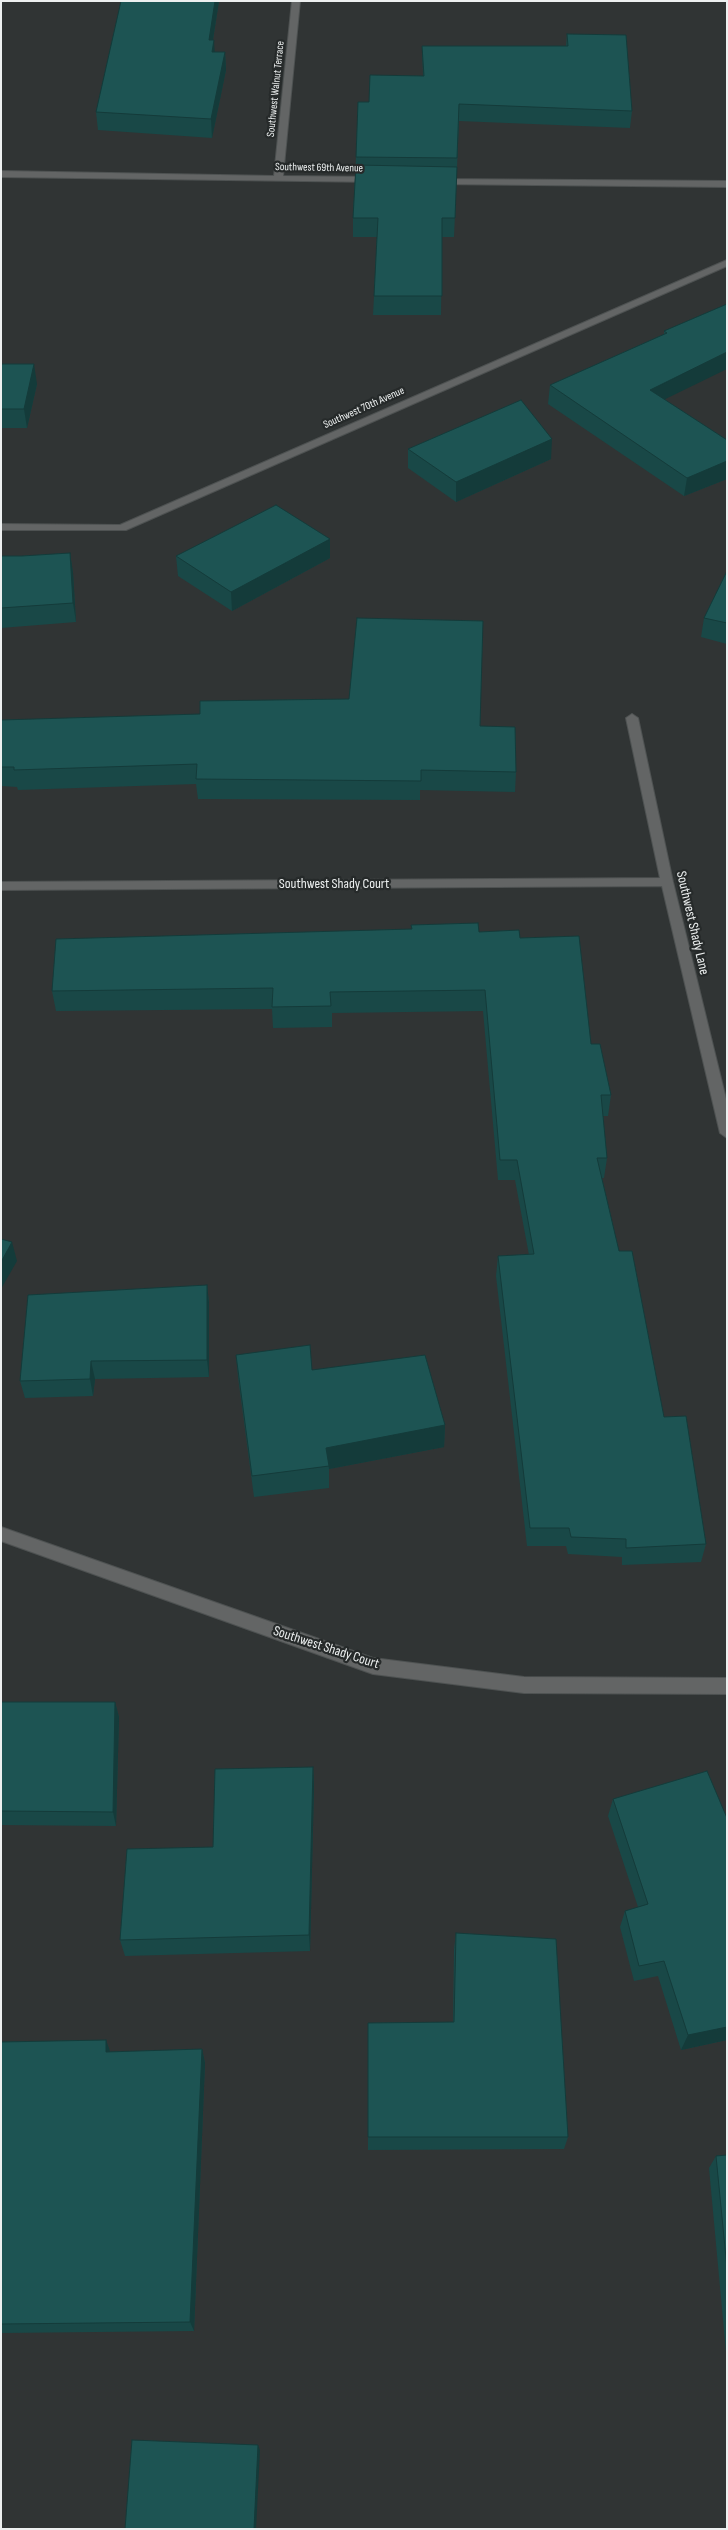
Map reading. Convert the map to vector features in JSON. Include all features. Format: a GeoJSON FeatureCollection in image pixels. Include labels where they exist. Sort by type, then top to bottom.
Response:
{"type":"FeatureCollection","features":[{"type":"Feature","properties":{"kind":"street","name":"Southwest Walnut Terrace"},"geometry":{"type":"LineString","coordinates":[[278,178],[296,1]]}},
{"type":"Feature","properties":{"kind":"street","name":"Southwest 69th Avenue"},"geometry":{"type":"LineString","coordinates":[[1,174],[382,180]]}},
{"type":"Feature","properties":{"kind":"street"},"geometry":{"type":"LineString","coordinates":[[432,181],[727,184]]}},
{"type":"Feature","properties":{"kind":"street","name":"Southwest 70th Avenue"},"geometry":{"type":"LineString","coordinates":[[1,527],[122,528],[727,263]]}},
{"type":"Feature","properties":{"kind":"street","name":"Southwest Shady Lane"},"geometry":{"type":"LineString","coordinates":[[632,718],[667,882],[727,1133]]}},
{"type":"Feature","properties":{"kind":"street","name":"Southwest Shady Court"},"geometry":{"type":"LineString","coordinates":[[1,886],[667,882]]}},
{"type":"Feature","properties":{"kind":"street","name":"Southwest Shady Court"},"geometry":{"type":"LineString","coordinates":[[1,1534],[373,1666],[524,1685],[727,1686]]}},
{"type":"Feature","properties":{"kind":"building"},"geometry":{"type":"Polygon","coordinates":[[[121,1],[215,1],[209,40],[214,40],[212,52],[225,52],[211,119],[96,112],[121,1]]]}},
{"type":"Feature","properties":{"kind":"building"},"geometry":{"type":"Polygon","coordinates":[[[567,34],[626,35],[632,111],[459,104],[457,158],[356,157],[358,102],[369,102],[370,75],[424,76],[422,46],[568,46],[567,34]]]}},
{"type":"Feature","properties":{"kind":"building"},"geometry":{"type":"Polygon","coordinates":[[[356,165],[457,167],[455,218],[442,218],[442,296],[374,296],[378,218],[353,218],[356,165]]]}},
{"type":"Feature","properties":{"kind":"building"},"geometry":{"type":"Polygon","coordinates":[[[727,304],[727,352],[650,390],[727,440],[727,461],[687,478],[550,385],[667,333],[664,331],[727,304]]]}},
{"type":"Feature","properties":{"kind":"building"},"geometry":{"type":"Polygon","coordinates":[[[1,364],[34,364],[24,409],[1,409],[1,364]]]}},
{"type":"Feature","properties":{"kind":"building"},"geometry":{"type":"Polygon","coordinates":[[[521,400],[552,439],[456,482],[408,449],[521,400]]]}},
{"type":"Feature","properties":{"kind":"building"},"geometry":{"type":"Polygon","coordinates":[[[276,505],[330,539],[231,592],[176,556],[276,505]]]}},
{"type":"Feature","properties":{"kind":"building"},"geometry":{"type":"Polygon","coordinates":[[[70,553],[73,603],[1,608],[1,556],[70,553]]]}},
{"type":"Feature","properties":{"kind":"building"},"geometry":{"type":"Polygon","coordinates":[[[727,571],[727,623],[704,618],[727,571]]]}},
{"type":"Feature","properties":{"kind":"building"},"geometry":{"type":"Polygon","coordinates":[[[357,618],[483,621],[480,726],[515,727],[516,772],[421,770],[421,781],[196,779],[197,764],[14,770],[14,767],[1,767],[1,720],[200,714],[200,701],[349,699],[357,618]]]}},
{"type":"Feature","properties":{"kind":"building"},"geometry":{"type":"Polygon","coordinates":[[[478,923],[479,932],[519,930],[520,938],[579,936],[591,1044],[600,1044],[611,1095],[601,1095],[607,1158],[597,1158],[619,1251],[632,1251],[664,1417],[686,1416],[706,1544],[626,1548],[626,1539],[571,1537],[569,1528],[530,1528],[498,1256],[534,1254],[517,1160],[500,1160],[485,990],[330,992],[331,1006],[272,1007],[273,988],[52,991],[56,939],[412,929],[411,925],[478,923]]]}},
{"type":"Feature","properties":{"kind":"building"},"geometry":{"type":"Polygon","coordinates":[[[1,1239],[12,1242],[1,1262],[1,1239]]]}},
{"type":"Feature","properties":{"kind":"building"},"geometry":{"type":"Polygon","coordinates":[[[207,1285],[207,1360],[91,1361],[90,1379],[20,1381],[28,1295],[207,1285]]]}},
{"type":"Feature","properties":{"kind":"building"},"geometry":{"type":"Polygon","coordinates":[[[310,1345],[312,1370],[425,1355],[445,1425],[326,1448],[329,1466],[252,1476],[236,1355],[310,1345]]]}},
{"type":"Feature","properties":{"kind":"building"},"geometry":{"type":"Polygon","coordinates":[[[1,1702],[115,1702],[113,1812],[1,1811],[1,1702]]]}},
{"type":"Feature","properties":{"kind":"building"},"geometry":{"type":"Polygon","coordinates":[[[313,1767],[309,1935],[120,1940],[127,1849],[213,1847],[215,1769],[313,1767]]]}},
{"type":"Feature","properties":{"kind":"building"},"geometry":{"type":"Polygon","coordinates":[[[707,1771],[727,1818],[727,2027],[688,2035],[664,1961],[639,1966],[625,1911],[648,1904],[613,1799],[707,1771]]]}},
{"type":"Feature","properties":{"kind":"building"},"geometry":{"type":"Polygon","coordinates":[[[456,1933],[556,1939],[568,2137],[368,2137],[368,2023],[454,2022],[456,1933]]]}},
{"type":"Feature","properties":{"kind":"building"},"geometry":{"type":"Polygon","coordinates":[[[106,2040],[106,2052],[202,2049],[190,2322],[1,2324],[1,2042],[106,2040]]]}},
{"type":"Feature","properties":{"kind":"building"},"geometry":{"type":"Polygon","coordinates":[[[727,2155],[727,2268],[716,2156],[727,2155]]]}},
{"type":"Feature","properties":{"kind":"building"},"geometry":{"type":"Polygon","coordinates":[[[132,2440],[258,2445],[254,2529],[125,2529],[132,2440]]]}}]}
